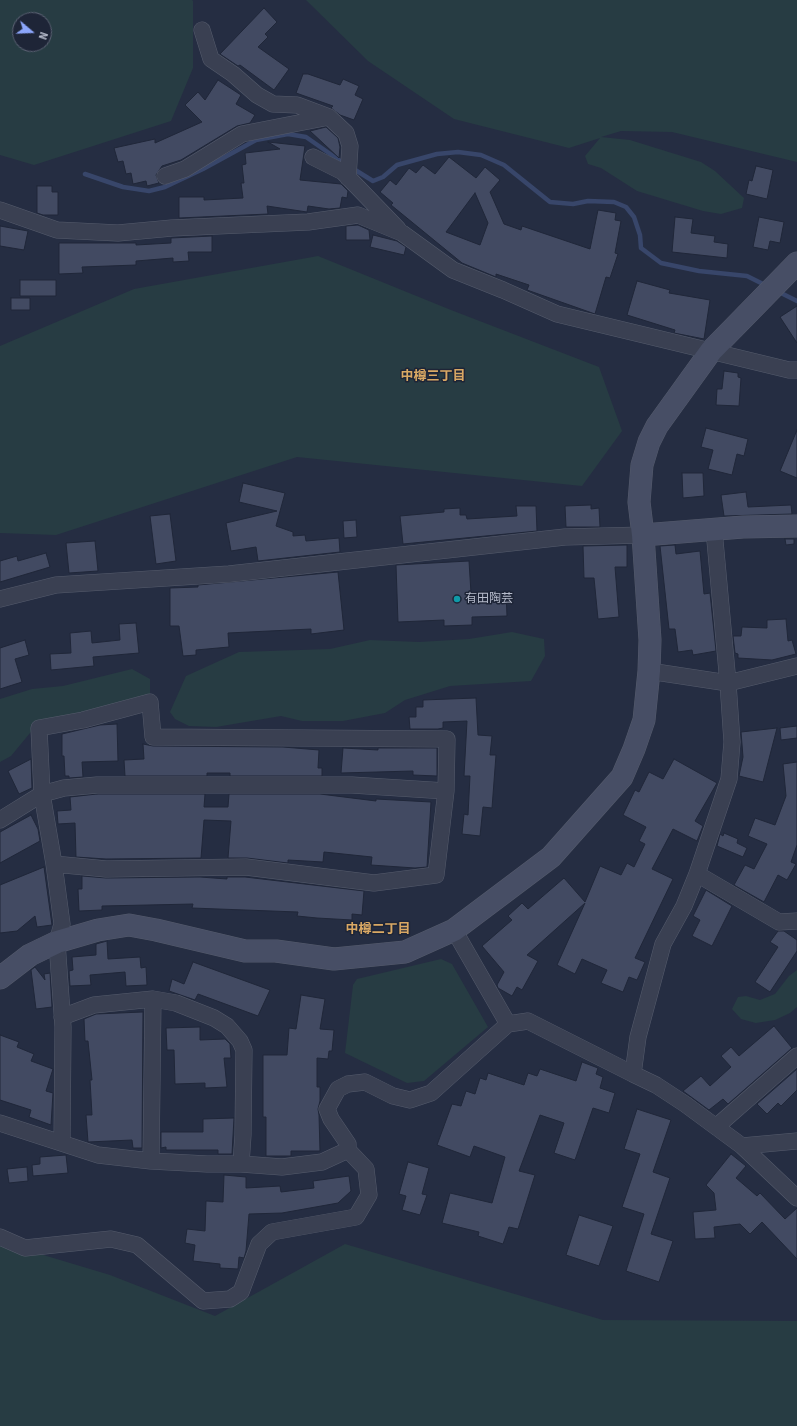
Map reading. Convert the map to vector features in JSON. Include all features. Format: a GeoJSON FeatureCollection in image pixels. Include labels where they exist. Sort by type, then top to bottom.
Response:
{"type":"FeatureCollection","features":[{"type":"Feature","properties":{"kind":"main road"},"geometry":{"type":"LineString","coordinates":[[0,978],[30,955],[57,942],[98,930],[129,925],[245,951],[276,951],[334,959],[405,952],[454,930],[551,857],[622,777],[644,720],[649,671],[650,640],[644,536],[639,502],[642,465],[649,442],[657,426],[711,351],[797,264]]}},
{"type":"Feature","properties":{"kind":"main road"},"geometry":{"type":"LineString","coordinates":[[644,536],[714,530],[797,526]]}},
{"type":"Feature","properties":{"kind":"street"},"geometry":{"type":"LineString","coordinates":[[202,30],[211,60],[233,74],[257,95],[273,104],[297,105],[329,116],[346,133],[350,146],[348,178]]}},
{"type":"Feature","properties":{"kind":"street"},"geometry":{"type":"LineString","coordinates":[[165,176],[185,169],[242,134],[329,116]]}},
{"type":"Feature","properties":{"kind":"street"},"geometry":{"type":"LineString","coordinates":[[314,157],[343,172],[402,233],[452,270],[503,290],[557,314],[614,326],[789,370],[797,370]]}},
{"type":"Feature","properties":{"kind":"street"},"geometry":{"type":"LineString","coordinates":[[0,210],[56,230],[118,233],[172,228],[308,222],[358,215],[402,233]]}},
{"type":"Feature","properties":{"kind":"street"},"geometry":{"type":"LineString","coordinates":[[633,1074],[638,1037],[663,944],[684,906],[697,874],[729,779],[732,742],[714,530]]}},
{"type":"Feature","properties":{"kind":"street"},"geometry":{"type":"LineString","coordinates":[[0,599],[56,585],[229,574],[565,538],[644,536]]}},
{"type":"Feature","properties":{"kind":"street"},"geometry":{"type":"LineString","coordinates":[[649,671],[728,683],[797,666]]}},
{"type":"Feature","properties":{"kind":"street"},"geometry":{"type":"LineString","coordinates":[[54,864],[106,869],[246,867],[374,883],[436,875],[446,791],[447,739],[152,737],[150,702],[83,720],[39,728],[42,794],[54,864],[62,924],[57,942],[62,1017],[62,1143]]}},
{"type":"Feature","properties":{"kind":"street"},"geometry":{"type":"LineString","coordinates":[[0,820],[42,794],[64,788],[98,785],[352,784],[446,791]]}},
{"type":"Feature","properties":{"kind":"street"},"geometry":{"type":"LineString","coordinates":[[697,874],[779,922],[797,921]]}},
{"type":"Feature","properties":{"kind":"street"},"geometry":{"type":"LineString","coordinates":[[454,930],[508,1024]]}},
{"type":"Feature","properties":{"kind":"street"},"geometry":{"type":"LineString","coordinates":[[62,1017],[94,1005],[153,999],[176,1003],[214,1018],[227,1026],[240,1040],[244,1050],[244,1135],[241,1164]]}},
{"type":"Feature","properties":{"kind":"street"},"geometry":{"type":"LineString","coordinates":[[151,1161],[153,999]]}},
{"type":"Feature","properties":{"kind":"street"},"geometry":{"type":"LineString","coordinates":[[0,1237],[25,1248],[111,1239],[137,1245],[203,1301],[230,1299],[241,1292],[259,1244],[272,1232],[356,1217],[368,1194],[366,1169],[348,1150],[348,1144],[331,1120],[327,1109],[338,1089],[348,1084],[365,1082],[393,1096],[410,1100],[431,1093],[508,1024],[528,1021],[656,1086],[742,1146],[797,1198]]}},
{"type":"Feature","properties":{"kind":"street"},"geometry":{"type":"LineString","coordinates":[[716,1127],[797,1056]]}},
{"type":"Feature","properties":{"kind":"street"},"geometry":{"type":"LineString","coordinates":[[0,1123],[98,1155],[151,1161],[282,1167],[322,1162],[348,1150]]}},
{"type":"Feature","properties":{"kind":"street"},"geometry":{"type":"LineString","coordinates":[[742,1146],[797,1141]]}},
{"type":"Feature","properties":{"kind":"shaded area"},"geometry":{"type":"Polygon","coordinates":[[[0,0],[192,0],[193,68],[171,121],[34,165],[0,155],[0,0]]]}},
{"type":"Feature","properties":{"kind":"shaded area"},"geometry":{"type":"Polygon","coordinates":[[[306,0],[797,0],[797,162],[672,132],[621,131],[601,137],[630,140],[701,162],[715,171],[744,198],[742,208],[721,214],[703,211],[637,191],[601,168],[588,164],[585,156],[600,138],[569,148],[454,119],[368,61],[306,0]]]}},
{"type":"Feature","properties":{"kind":"shaded area"},"geometry":{"type":"Polygon","coordinates":[[[318,256],[451,310],[599,367],[622,431],[582,486],[297,457],[56,535],[0,533],[0,346],[134,289],[318,256]]]}},
{"type":"Feature","properties":{"kind":"shaded area"},"geometry":{"type":"Polygon","coordinates":[[[512,632],[544,639],[545,656],[531,681],[450,686],[405,700],[385,713],[343,721],[302,721],[281,716],[216,727],[189,726],[175,719],[170,712],[186,676],[239,652],[330,649],[370,640],[419,642],[469,639],[512,632]]]}},
{"type":"Feature","properties":{"kind":"shaded area"},"geometry":{"type":"Polygon","coordinates":[[[132,669],[150,679],[150,695],[133,698],[84,714],[35,727],[11,756],[0,762],[0,699],[32,689],[63,686],[132,669]]]}},
{"type":"Feature","properties":{"kind":"shaded area"},"geometry":{"type":"Polygon","coordinates":[[[441,959],[452,964],[488,1027],[424,1081],[407,1083],[345,1053],[353,985],[357,979],[441,959]]]}},
{"type":"Feature","properties":{"kind":"shaded area"},"geometry":{"type":"Polygon","coordinates":[[[797,970],[797,1007],[790,1013],[775,1020],[756,1023],[741,1019],[732,1009],[738,997],[746,996],[760,1000],[775,994],[789,976],[797,970]]]}},
{"type":"Feature","properties":{"kind":"shaded area"},"geometry":{"type":"Polygon","coordinates":[[[0,1242],[110,1275],[215,1316],[345,1244],[603,1320],[797,1321],[797,1426],[0,1426],[0,1242]]]}},
{"type":"Feature","properties":{"kind":"building"},"geometry":{"type":"Polygon","coordinates":[[[264,8],[277,22],[265,34],[268,37],[258,47],[289,69],[274,90],[240,65],[238,66],[220,54],[264,8]]]}},
{"type":"Feature","properties":{"kind":"building"},"geometry":{"type":"Polygon","coordinates":[[[303,74],[308,74],[340,85],[343,79],[359,86],[355,95],[363,99],[354,120],[340,115],[331,108],[333,106],[296,93],[303,74]]]}},
{"type":"Feature","properties":{"kind":"building"},"geometry":{"type":"Polygon","coordinates":[[[218,80],[241,95],[236,104],[255,115],[250,123],[237,126],[181,160],[162,166],[156,175],[159,183],[147,186],[146,181],[133,184],[131,173],[126,174],[123,161],[118,162],[114,148],[155,139],[155,143],[202,122],[185,105],[198,92],[205,100],[218,80]]]}},
{"type":"Feature","properties":{"kind":"building"},"geometry":{"type":"Polygon","coordinates":[[[326,127],[338,138],[340,147],[339,158],[310,131],[326,127]]]}},
{"type":"Feature","properties":{"kind":"building"},"geometry":{"type":"Polygon","coordinates":[[[268,142],[305,146],[300,180],[341,184],[348,191],[347,198],[342,197],[340,208],[329,209],[308,206],[307,212],[267,206],[268,214],[179,218],[179,197],[204,197],[204,200],[243,198],[241,183],[244,183],[242,165],[246,164],[245,153],[280,149],[268,142]]]}},
{"type":"Feature","properties":{"kind":"building"},"geometry":{"type":"Polygon","coordinates":[[[449,157],[476,178],[485,167],[500,180],[490,192],[504,224],[521,230],[522,226],[590,249],[598,210],[616,213],[615,220],[621,221],[615,253],[618,254],[610,278],[606,277],[595,314],[527,290],[529,285],[496,274],[496,277],[462,263],[391,205],[393,203],[380,192],[390,180],[396,185],[409,168],[416,173],[423,165],[435,174],[449,157]],[[475,193],[446,232],[480,245],[488,223],[475,193]]]}},
{"type":"Feature","properties":{"kind":"building"},"geometry":{"type":"Polygon","coordinates":[[[756,166],[773,170],[767,199],[746,194],[749,180],[752,181],[756,166]]]}},
{"type":"Feature","properties":{"kind":"building"},"geometry":{"type":"Polygon","coordinates":[[[37,186],[52,186],[52,192],[58,192],[58,215],[43,215],[37,213],[37,186]]]}},
{"type":"Feature","properties":{"kind":"building"},"geometry":{"type":"Polygon","coordinates":[[[675,217],[693,219],[691,233],[715,236],[714,242],[728,244],[727,258],[672,252],[675,217]]]}},
{"type":"Feature","properties":{"kind":"building"},"geometry":{"type":"Polygon","coordinates":[[[759,217],[784,222],[780,243],[770,241],[768,250],[753,247],[759,217]]]}},
{"type":"Feature","properties":{"kind":"building"},"geometry":{"type":"Polygon","coordinates":[[[358,225],[369,230],[370,240],[346,240],[346,226],[358,225]]]}},
{"type":"Feature","properties":{"kind":"building"},"geometry":{"type":"Polygon","coordinates":[[[0,226],[28,231],[24,250],[0,246],[0,226]]]}},
{"type":"Feature","properties":{"kind":"building"},"geometry":{"type":"Polygon","coordinates":[[[373,235],[397,241],[406,247],[404,255],[370,247],[373,235]]]}},
{"type":"Feature","properties":{"kind":"building"},"geometry":{"type":"Polygon","coordinates":[[[212,236],[212,252],[188,252],[189,261],[173,262],[173,258],[136,261],[136,265],[82,267],[83,273],[59,274],[59,243],[136,243],[136,245],[171,243],[171,238],[212,236]]]}},
{"type":"Feature","properties":{"kind":"building"},"geometry":{"type":"Polygon","coordinates":[[[20,280],[56,280],[56,296],[20,296],[20,280]]]}},
{"type":"Feature","properties":{"kind":"building"},"geometry":{"type":"Polygon","coordinates":[[[637,281],[670,290],[669,293],[710,300],[704,339],[674,333],[675,330],[627,315],[637,281]]]}},
{"type":"Feature","properties":{"kind":"building"},"geometry":{"type":"Polygon","coordinates":[[[11,298],[30,298],[30,310],[11,310],[11,298]]]}},
{"type":"Feature","properties":{"kind":"building"},"geometry":{"type":"Polygon","coordinates":[[[797,306],[797,343],[780,317],[797,306]]]}},
{"type":"Feature","properties":{"kind":"building"},"geometry":{"type":"Polygon","coordinates":[[[724,371],[738,373],[738,377],[741,378],[739,406],[716,405],[717,389],[722,389],[724,371]]]}},
{"type":"Feature","properties":{"kind":"building"},"geometry":{"type":"Polygon","coordinates":[[[706,428],[748,439],[744,456],[737,454],[732,475],[708,469],[713,450],[701,447],[706,428]]]}},
{"type":"Feature","properties":{"kind":"building"},"geometry":{"type":"Polygon","coordinates":[[[797,430],[797,478],[780,471],[797,430]]]}},
{"type":"Feature","properties":{"kind":"building"},"geometry":{"type":"Polygon","coordinates":[[[682,473],[703,473],[704,496],[683,498],[682,473]]]}},
{"type":"Feature","properties":{"kind":"building"},"geometry":{"type":"Polygon","coordinates":[[[243,483],[285,493],[276,526],[293,532],[293,536],[305,535],[306,541],[339,538],[340,552],[258,561],[256,547],[231,551],[226,523],[277,511],[239,502],[243,483]]]}},
{"type":"Feature","properties":{"kind":"building"},"geometry":{"type":"Polygon","coordinates":[[[746,492],[748,507],[791,505],[792,514],[724,516],[721,495],[746,492]]]}},
{"type":"Feature","properties":{"kind":"building"},"geometry":{"type":"Polygon","coordinates":[[[591,505],[591,509],[599,508],[600,527],[566,527],[565,506],[591,505]]]}},
{"type":"Feature","properties":{"kind":"building"},"geometry":{"type":"Polygon","coordinates":[[[516,506],[536,506],[537,531],[403,544],[400,516],[444,512],[444,509],[460,508],[460,515],[466,515],[467,519],[517,516],[516,506]]]}},
{"type":"Feature","properties":{"kind":"building"},"geometry":{"type":"Polygon","coordinates":[[[170,514],[176,561],[156,564],[150,516],[170,514]]]}},
{"type":"Feature","properties":{"kind":"building"},"geometry":{"type":"Polygon","coordinates":[[[356,520],[357,537],[344,538],[343,521],[356,520]]]}},
{"type":"Feature","properties":{"kind":"building"},"geometry":{"type":"Polygon","coordinates":[[[785,539],[794,539],[794,544],[786,545],[785,539]]]}},
{"type":"Feature","properties":{"kind":"building"},"geometry":{"type":"Polygon","coordinates":[[[95,541],[98,571],[69,573],[66,543],[95,541]]]}},
{"type":"Feature","properties":{"kind":"building"},"geometry":{"type":"Polygon","coordinates":[[[627,545],[627,567],[615,567],[619,617],[598,619],[594,578],[584,578],[583,546],[627,545]]]}},
{"type":"Feature","properties":{"kind":"building"},"geometry":{"type":"Polygon","coordinates":[[[675,545],[676,554],[700,551],[704,594],[710,593],[716,651],[693,655],[692,650],[678,652],[675,629],[669,629],[660,546],[675,545]]]}},
{"type":"Feature","properties":{"kind":"building"},"geometry":{"type":"Polygon","coordinates":[[[46,553],[50,567],[0,582],[0,561],[17,556],[18,561],[46,553]]]}},
{"type":"Feature","properties":{"kind":"building"},"geometry":{"type":"Polygon","coordinates":[[[469,561],[471,593],[506,592],[507,616],[472,617],[472,625],[444,626],[444,620],[398,622],[396,565],[469,561]]]}},
{"type":"Feature","properties":{"kind":"building"},"geometry":{"type":"Polygon","coordinates":[[[338,572],[344,630],[311,634],[311,629],[228,633],[229,647],[196,650],[196,655],[183,656],[179,626],[170,626],[170,588],[198,587],[198,585],[338,572]]]}},
{"type":"Feature","properties":{"kind":"building"},"geometry":{"type":"Polygon","coordinates":[[[786,619],[788,641],[792,640],[796,654],[772,660],[738,658],[738,654],[735,653],[733,636],[741,636],[742,627],[767,628],[767,620],[786,619]]]}},
{"type":"Feature","properties":{"kind":"building"},"geometry":{"type":"Polygon","coordinates":[[[136,623],[139,653],[93,657],[94,666],[51,670],[50,654],[71,653],[70,633],[91,631],[92,643],[120,640],[119,624],[136,623]]]}},
{"type":"Feature","properties":{"kind":"building"},"geometry":{"type":"Polygon","coordinates":[[[25,640],[29,655],[15,659],[22,682],[0,689],[0,648],[25,640]]]}},
{"type":"Feature","properties":{"kind":"building"},"geometry":{"type":"Polygon","coordinates":[[[476,698],[478,735],[492,736],[490,755],[496,755],[492,808],[483,807],[480,836],[462,834],[464,814],[468,815],[470,776],[464,776],[467,721],[443,722],[443,728],[438,729],[410,729],[409,717],[416,717],[416,707],[423,707],[423,700],[476,698]]]}},
{"type":"Feature","properties":{"kind":"building"},"geometry":{"type":"Polygon","coordinates":[[[117,724],[118,761],[82,762],[83,777],[69,778],[69,776],[65,776],[64,756],[62,756],[62,734],[100,725],[117,724]]]}},
{"type":"Feature","properties":{"kind":"building"},"geometry":{"type":"Polygon","coordinates":[[[797,726],[797,738],[781,740],[780,728],[797,726]]]}},
{"type":"Feature","properties":{"kind":"building"},"geometry":{"type":"Polygon","coordinates":[[[777,728],[763,782],[739,776],[743,757],[741,732],[777,728]]]}},
{"type":"Feature","properties":{"kind":"building"},"geometry":{"type":"Polygon","coordinates":[[[143,744],[153,746],[283,747],[319,750],[318,768],[322,768],[322,776],[230,776],[230,773],[207,773],[207,776],[125,776],[124,760],[144,759],[143,744]]]}},
{"type":"Feature","properties":{"kind":"building"},"geometry":{"type":"Polygon","coordinates":[[[343,748],[378,750],[378,748],[437,748],[437,776],[413,775],[413,771],[341,773],[343,748]]]}},
{"type":"Feature","properties":{"kind":"building"},"geometry":{"type":"Polygon","coordinates":[[[31,759],[32,788],[19,794],[8,771],[31,759]]]}},
{"type":"Feature","properties":{"kind":"building"},"geometry":{"type":"Polygon","coordinates":[[[674,759],[717,783],[695,821],[703,826],[697,841],[673,829],[652,869],[673,879],[635,958],[645,962],[637,980],[629,977],[623,992],[601,983],[607,970],[582,959],[575,974],[557,965],[585,903],[527,955],[538,961],[522,990],[517,987],[512,996],[498,988],[497,985],[504,972],[482,946],[512,920],[508,916],[522,903],[528,909],[564,878],[585,902],[600,866],[621,875],[627,863],[634,867],[645,844],[639,841],[646,827],[623,815],[635,790],[639,792],[649,772],[663,779],[674,759]]]}},
{"type":"Feature","properties":{"kind":"building"},"geometry":{"type":"Polygon","coordinates":[[[797,762],[797,845],[791,862],[796,864],[787,880],[778,875],[764,902],[734,885],[745,865],[754,869],[767,844],[748,836],[755,818],[775,825],[786,796],[783,764],[797,762]]]}},
{"type":"Feature","properties":{"kind":"building"},"geometry":{"type":"Polygon","coordinates":[[[97,794],[205,794],[204,807],[228,807],[229,794],[320,794],[376,801],[376,799],[431,802],[427,867],[415,868],[371,865],[372,857],[324,852],[323,862],[288,860],[288,863],[247,858],[228,858],[231,821],[204,820],[201,858],[106,859],[76,857],[75,823],[58,824],[57,811],[71,810],[70,797],[97,794]]]}},
{"type":"Feature","properties":{"kind":"building"},"geometry":{"type":"Polygon","coordinates":[[[31,815],[38,829],[40,841],[0,863],[0,832],[31,815]]]}},
{"type":"Feature","properties":{"kind":"building"},"geometry":{"type":"Polygon","coordinates":[[[724,833],[738,839],[737,843],[747,848],[743,857],[717,846],[720,834],[723,836],[724,833]]]}},
{"type":"Feature","properties":{"kind":"building"},"geometry":{"type":"Polygon","coordinates":[[[44,867],[52,925],[37,927],[35,916],[17,931],[0,933],[0,885],[44,867]]]}},
{"type":"Feature","properties":{"kind":"building"},"geometry":{"type":"Polygon","coordinates":[[[82,876],[106,878],[200,877],[227,879],[227,877],[245,877],[364,891],[362,915],[352,914],[352,920],[317,918],[297,916],[298,912],[192,908],[193,904],[102,906],[102,910],[79,911],[78,889],[82,889],[82,876]]]}},
{"type":"Feature","properties":{"kind":"building"},"geometry":{"type":"Polygon","coordinates":[[[706,890],[732,906],[712,946],[692,936],[700,920],[693,916],[706,890]]]}},
{"type":"Feature","properties":{"kind":"building"},"geometry":{"type":"Polygon","coordinates":[[[778,931],[784,931],[797,940],[797,951],[770,992],[755,982],[778,947],[770,942],[778,931]]]}},
{"type":"Feature","properties":{"kind":"building"},"geometry":{"type":"Polygon","coordinates":[[[107,941],[108,959],[140,957],[141,968],[146,967],[147,985],[126,986],[125,972],[90,975],[91,985],[70,986],[69,971],[73,970],[72,957],[96,955],[96,944],[107,941]]]}},
{"type":"Feature","properties":{"kind":"building"},"geometry":{"type":"Polygon","coordinates":[[[193,962],[270,990],[258,1016],[198,994],[195,1000],[169,991],[172,979],[184,984],[193,962]]]}},
{"type":"Feature","properties":{"kind":"building"},"geometry":{"type":"Polygon","coordinates":[[[35,967],[45,980],[44,974],[50,973],[52,1007],[36,1009],[31,970],[35,967]]]}},
{"type":"Feature","properties":{"kind":"building"},"geometry":{"type":"Polygon","coordinates":[[[301,995],[325,999],[320,1029],[334,1030],[332,1051],[329,1051],[328,1059],[317,1058],[317,1087],[320,1087],[320,1101],[318,1109],[320,1151],[291,1151],[291,1156],[266,1156],[266,1117],[263,1117],[263,1055],[287,1055],[289,1028],[296,1029],[301,995]]]}},
{"type":"Feature","properties":{"kind":"building"},"geometry":{"type":"Polygon","coordinates":[[[143,1012],[142,1148],[133,1148],[132,1140],[88,1142],[86,1115],[92,1115],[90,1080],[92,1080],[88,1041],[85,1041],[84,1019],[96,1014],[143,1012]]]}},
{"type":"Feature","properties":{"kind":"building"},"geometry":{"type":"Polygon","coordinates":[[[774,1026],[792,1048],[728,1104],[723,1099],[709,1110],[683,1091],[701,1076],[710,1086],[731,1067],[721,1056],[731,1047],[739,1056],[774,1026]]]}},
{"type":"Feature","properties":{"kind":"building"},"geometry":{"type":"Polygon","coordinates":[[[200,1027],[200,1040],[225,1039],[230,1044],[231,1058],[224,1058],[227,1087],[205,1088],[205,1083],[175,1084],[174,1050],[167,1050],[166,1028],[200,1027]]]}},
{"type":"Feature","properties":{"kind":"building"},"geometry":{"type":"Polygon","coordinates":[[[0,1035],[19,1042],[17,1047],[34,1054],[31,1061],[53,1069],[46,1091],[53,1093],[51,1125],[29,1117],[31,1110],[0,1100],[0,1035]]]}},
{"type":"Feature","properties":{"kind":"building"},"geometry":{"type":"Polygon","coordinates":[[[582,1062],[598,1068],[596,1074],[603,1077],[600,1088],[615,1093],[609,1113],[593,1108],[575,1160],[554,1153],[564,1123],[540,1115],[519,1171],[535,1175],[518,1229],[509,1227],[503,1244],[478,1236],[479,1232],[442,1223],[450,1193],[492,1203],[505,1157],[474,1146],[470,1157],[437,1145],[452,1104],[461,1106],[466,1091],[475,1094],[480,1078],[486,1080],[488,1073],[524,1085],[528,1073],[537,1076],[540,1069],[576,1081],[582,1062]]]}},
{"type":"Feature","properties":{"kind":"building"},"geometry":{"type":"Polygon","coordinates":[[[797,1069],[797,1090],[781,1106],[778,1103],[767,1114],[757,1104],[797,1069]]]}},
{"type":"Feature","properties":{"kind":"building"},"geometry":{"type":"Polygon","coordinates":[[[637,1109],[671,1120],[653,1172],[670,1178],[651,1234],[673,1241],[659,1282],[626,1271],[644,1214],[622,1207],[640,1154],[624,1149],[637,1109]]]}},
{"type":"Feature","properties":{"kind":"building"},"geometry":{"type":"Polygon","coordinates":[[[234,1118],[232,1154],[218,1154],[218,1150],[166,1150],[166,1147],[161,1148],[161,1132],[203,1132],[203,1119],[234,1118]]]}},
{"type":"Feature","properties":{"kind":"building"},"geometry":{"type":"Polygon","coordinates":[[[731,1154],[746,1166],[736,1178],[757,1196],[760,1193],[785,1219],[797,1208],[797,1259],[762,1222],[750,1234],[740,1224],[714,1227],[715,1238],[695,1239],[693,1212],[716,1210],[714,1193],[706,1185],[731,1154]]]}},
{"type":"Feature","properties":{"kind":"building"},"geometry":{"type":"Polygon","coordinates":[[[66,1155],[68,1173],[33,1176],[32,1165],[40,1164],[40,1157],[66,1155]]]}},
{"type":"Feature","properties":{"kind":"building"},"geometry":{"type":"Polygon","coordinates":[[[408,1162],[429,1168],[422,1194],[427,1195],[420,1215],[402,1210],[406,1196],[399,1194],[408,1162]]]}},
{"type":"Feature","properties":{"kind":"building"},"geometry":{"type":"Polygon","coordinates":[[[27,1167],[28,1181],[9,1183],[7,1169],[27,1167]]]}},
{"type":"Feature","properties":{"kind":"building"},"geometry":{"type":"Polygon","coordinates":[[[224,1175],[246,1177],[246,1188],[280,1186],[281,1192],[314,1188],[313,1181],[349,1176],[351,1191],[338,1203],[282,1213],[249,1214],[244,1258],[239,1257],[238,1269],[220,1268],[220,1264],[193,1261],[195,1245],[185,1243],[187,1229],[205,1231],[206,1201],[223,1202],[224,1175]]]}},
{"type":"Feature","properties":{"kind":"building"},"geometry":{"type":"Polygon","coordinates":[[[579,1215],[613,1226],[599,1266],[566,1255],[579,1215]]]}},
{"type":"Feature","properties":{"kind":"waterway"},"geometry":{"type":"LineString","coordinates":[[85,174],[123,187],[149,191],[165,187],[203,169],[256,140],[288,134],[306,137],[346,165]]}},
{"type":"Feature","properties":{"kind":"waterway"},"geometry":{"type":"LineString","coordinates":[[352,168],[373,181],[383,177],[397,165],[437,154],[458,152],[481,155],[504,165],[550,202],[573,204],[588,201],[614,202],[626,207],[634,217],[640,235],[641,248],[661,263],[699,271],[747,276],[767,286]]}},
{"type":"Feature","properties":{"kind":"waterway"},"geometry":{"type":"LineString","coordinates":[[777,291],[797,301]]}},
{"type":"Feature","properties":{"kind":"place","name":"有田陶芸"},"geometry":{"type":"Point","coordinates":[457,599]}},
{"type":"Feature","properties":{"kind":"district","name":"中樽三丁目"},"geometry":{"type":"Point","coordinates":[433,377]}},
{"type":"Feature","properties":{"kind":"district","name":"中樽二丁目"},"geometry":{"type":"Point","coordinates":[378,930]}}]}
